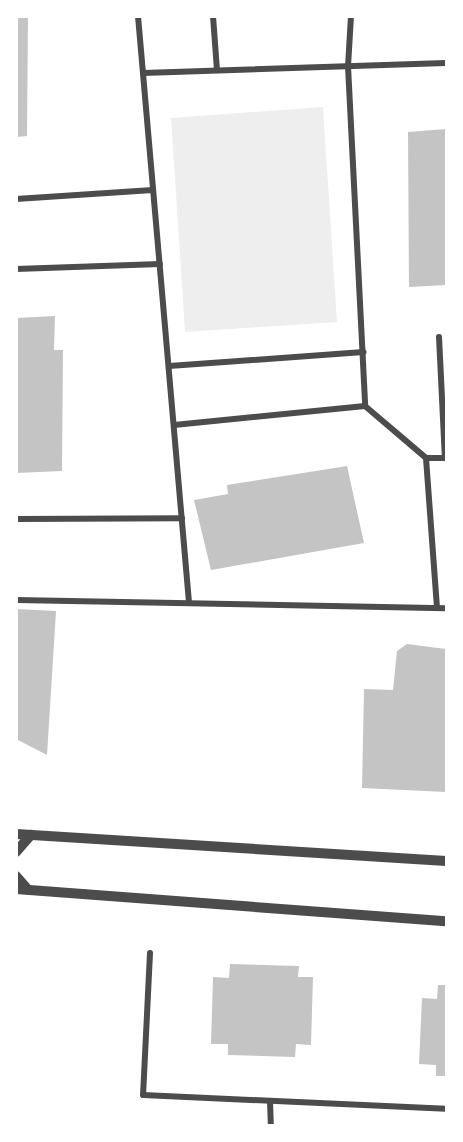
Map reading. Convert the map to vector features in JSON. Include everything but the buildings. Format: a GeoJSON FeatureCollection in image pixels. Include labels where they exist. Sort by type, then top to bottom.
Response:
{"type":"FeatureCollection","features":[{"type":"Feature","properties":{"kind":"street"},"geometry":{"type":"LineString","coordinates":[[138,16],[189,603]]}},
{"type":"Feature","properties":{"kind":"street"},"geometry":{"type":"LineString","coordinates":[[213,16],[217,70]]}},
{"type":"Feature","properties":{"kind":"street"},"geometry":{"type":"LineString","coordinates":[[351,16],[348,66],[365,406]]}},
{"type":"Feature","properties":{"kind":"street"},"geometry":{"type":"LineString","coordinates":[[143,73],[447,63]]}},
{"type":"Feature","properties":{"kind":"street"},"geometry":{"type":"LineString","coordinates":[[16,199],[153,190]]}},
{"type":"Feature","properties":{"kind":"street"},"geometry":{"type":"LineString","coordinates":[[16,269],[160,264]]}},
{"type":"Feature","properties":{"kind":"street"},"geometry":{"type":"LineString","coordinates":[[174,424],[365,406],[426,458],[446,458],[439,337]]}},
{"type":"Feature","properties":{"kind":"street"},"geometry":{"type":"LineString","coordinates":[[169,366],[363,352]]}},
{"type":"Feature","properties":{"kind":"street"},"geometry":{"type":"LineString","coordinates":[[426,458],[437,608]]}},
{"type":"Feature","properties":{"kind":"street"},"geometry":{"type":"LineString","coordinates":[[16,519],[182,518]]}},
{"type":"Feature","properties":{"kind":"street"},"geometry":{"type":"LineString","coordinates":[[16,600],[447,608]]}},
{"type":"Feature","properties":{"kind":"street"},"geometry":{"type":"LineString","coordinates":[[16,834],[447,861]]}},
{"type":"Feature","properties":{"kind":"street"},"geometry":{"type":"LineString","coordinates":[[16,852],[31,835]]}},
{"type":"Feature","properties":{"kind":"street"},"geometry":{"type":"LineString","coordinates":[[16,876],[22,889],[447,921]]}},
{"type":"Feature","properties":{"kind":"street"},"geometry":{"type":"LineString","coordinates":[[150,953],[143,1095],[447,1109]]}},
{"type":"Feature","properties":{"kind":"street"},"geometry":{"type":"LineString","coordinates":[[270,1101],[271,1125]]}},
{"type":"Feature","properties":{"kind":"shaded area"},"geometry":{"type":"Polygon","coordinates":[[[323,107],[337,322],[185,332],[171,118],[323,107]]]}}]}
